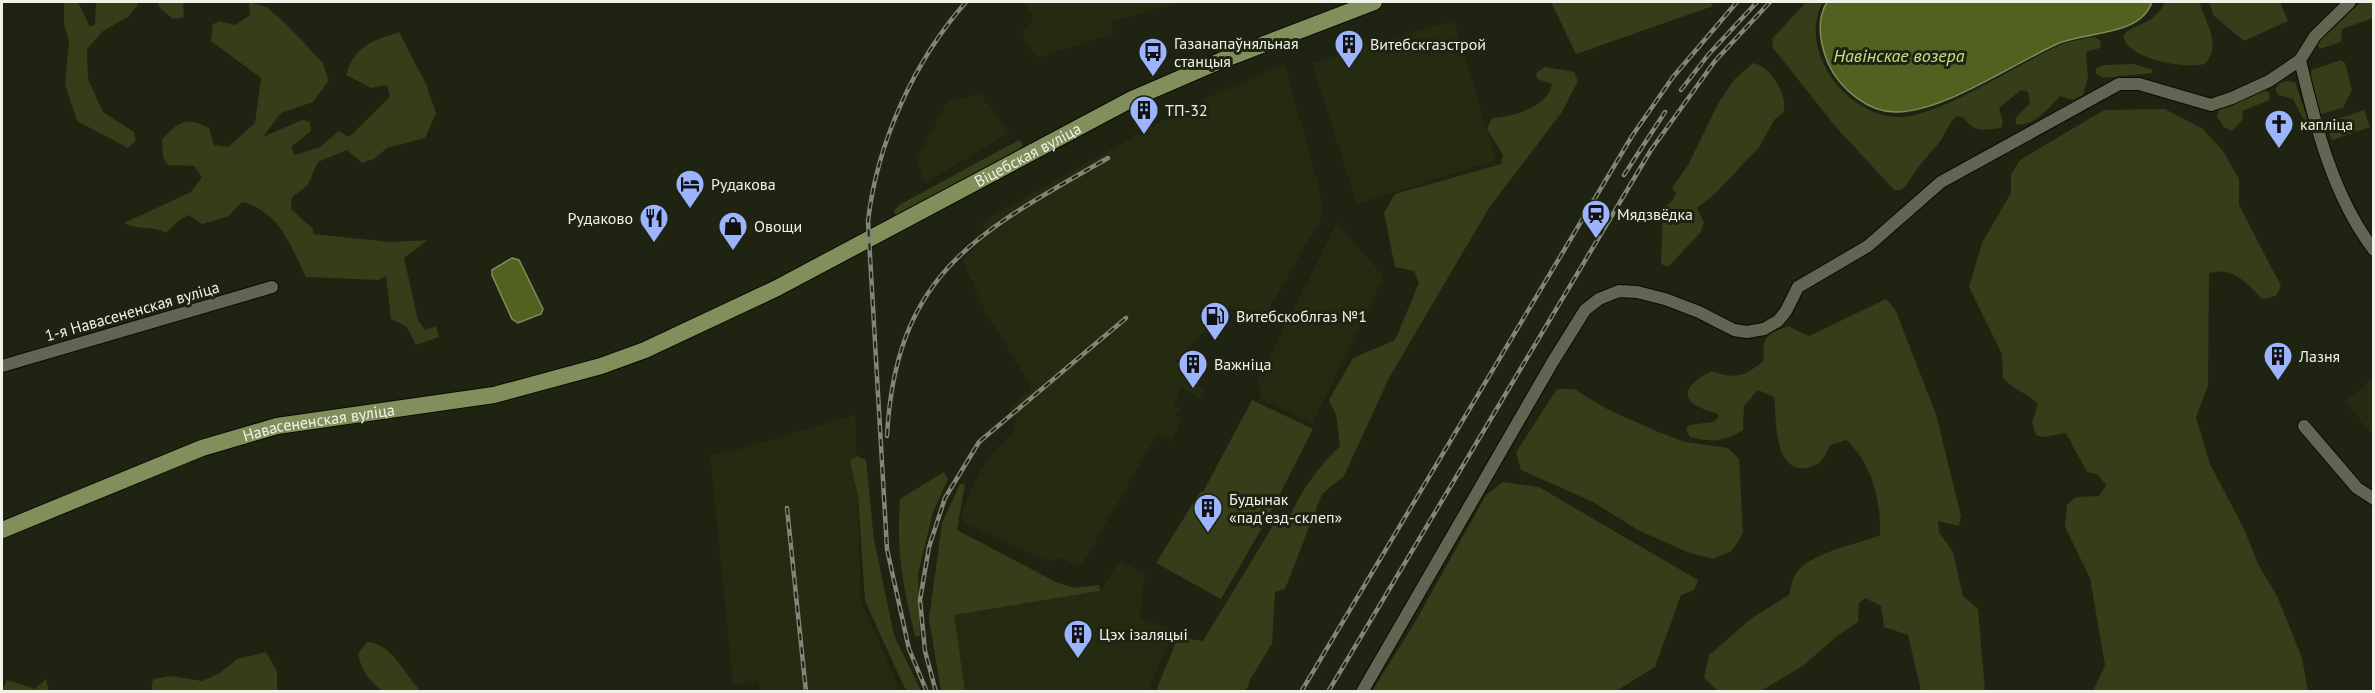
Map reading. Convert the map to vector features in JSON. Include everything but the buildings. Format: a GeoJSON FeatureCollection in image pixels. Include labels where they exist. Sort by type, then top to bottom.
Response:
{"type":"FeatureCollection","features":[{"type":"Feature","properties":{"kind":"main road","name":"Віцебская вуліца"},"geometry":{"type":"LineString","coordinates":[[645,350],[777,288],[1132,99],[1374,2]]}},
{"type":"Feature","properties":{"kind":"main road","name":"Навасененская вуліца"},"geometry":{"type":"LineString","coordinates":[[2,530],[202,448],[277,426],[495,395],[601,366],[645,350]]}},
{"type":"Feature","properties":{"kind":"street"},"geometry":{"type":"LineString","coordinates":[[1362,692],[1552,363],[1585,310],[1599,299],[1619,291],[1637,292],[1699,312],[1734,330],[1747,332],[1764,328],[1778,321],[1786,311],[1798,287],[1868,246],[1941,182],[2119,84],[2139,84],[2211,105],[2269,81],[2300,60],[2315,36],[2350,2]]}},
{"type":"Feature","properties":{"kind":"street"},"geometry":{"type":"LineString","coordinates":[[2300,60],[2315,121],[2344,200],[2373,250]]}},
{"type":"Feature","properties":{"kind":"street","name":"1-я Навасененская вуліца"},"geometry":{"type":"LineString","coordinates":[[2,366],[272,287]]}},
{"type":"Feature","properties":{"kind":"street"},"geometry":{"type":"LineString","coordinates":[[2304,426],[2357,488],[2373,500]]}},
{"type":"Feature","properties":{"kind":"shaded area"},"geometry":{"type":"Polygon","coordinates":[[[64,2],[78,2],[90,27],[95,24],[96,2],[137,2],[138,5],[128,17],[103,31],[87,49],[88,79],[103,112],[134,132],[136,140],[128,148],[77,121],[65,84],[69,41],[64,24],[64,2]]]}},
{"type":"Feature","properties":{"kind":"shaded area"},"geometry":{"type":"Polygon","coordinates":[[[157,2],[183,2],[184,17],[173,19],[160,8],[157,2]]]}},
{"type":"Feature","properties":{"kind":"shaded area"},"geometry":{"type":"Polygon","coordinates":[[[249,2],[267,7],[288,26],[322,62],[329,80],[313,102],[281,113],[263,137],[302,120],[310,122],[311,131],[291,147],[295,155],[320,147],[339,131],[349,137],[390,97],[387,85],[371,88],[346,75],[354,57],[366,46],[399,32],[426,84],[436,113],[425,138],[387,148],[374,159],[362,163],[347,150],[318,162],[308,185],[292,197],[291,209],[314,230],[313,234],[391,242],[428,240],[404,258],[418,320],[425,330],[436,326],[439,337],[416,345],[407,327],[391,319],[386,276],[378,280],[306,277],[289,242],[275,222],[266,213],[242,202],[229,216],[202,224],[189,215],[178,221],[166,233],[124,223],[191,192],[202,177],[194,166],[168,165],[163,157],[162,139],[178,124],[188,121],[201,124],[209,128],[214,145],[228,147],[255,123],[261,78],[211,41],[213,24],[220,21],[235,25],[250,15],[249,2]]]}},
{"type":"Feature","properties":{"kind":"shaded area"},"geometry":{"type":"Polygon","coordinates":[[[1024,2],[1181,2],[1110,22],[1113,34],[1037,58],[1022,33],[1034,18],[1024,2]]]}},
{"type":"Feature","properties":{"kind":"shaded area"},"geometry":{"type":"Polygon","coordinates":[[[1551,2],[1710,2],[1713,6],[1576,54],[1551,2]]]}},
{"type":"Feature","properties":{"kind":"shaded area"},"geometry":{"type":"Polygon","coordinates":[[[1806,2],[1823,2],[1817,20],[1816,40],[1821,59],[1831,76],[1844,92],[1860,105],[1878,113],[1897,117],[1914,115],[1955,100],[2058,46],[2094,37],[2101,41],[2100,48],[2086,52],[2088,77],[2083,95],[2073,100],[2060,96],[2034,120],[2029,123],[2016,124],[2015,119],[2030,103],[2028,92],[2021,90],[1999,108],[2003,123],[2001,128],[1984,130],[1976,128],[1964,118],[1957,116],[1905,187],[1901,190],[1894,190],[1835,126],[1773,48],[1772,39],[1806,2]]]}},
{"type":"Feature","properties":{"kind":"shaded area"},"geometry":{"type":"Polygon","coordinates":[[[2165,2],[2199,2],[2212,42],[2210,57],[2205,64],[2184,65],[2159,61],[2136,52],[2128,45],[2123,37],[2127,31],[2154,17],[2165,2]]]}},
{"type":"Feature","properties":{"kind":"shaded area"},"geometry":{"type":"Polygon","coordinates":[[[2209,2],[2280,2],[2288,21],[2244,41],[2214,16],[2209,2]]]}},
{"type":"Feature","properties":{"kind":"shaded area"},"geometry":{"type":"Polygon","coordinates":[[[2361,2],[2373,2],[2373,18],[2342,29],[2341,42],[2320,49],[2317,45],[2326,32],[2361,2]]]}},
{"type":"Feature","properties":{"kind":"shaded area","name":"Витебскгазстрой"},"geometry":{"type":"Polygon","coordinates":[[[1454,20],[1496,160],[1357,204],[1312,63],[1454,20]]]}},
{"type":"Feature","properties":{"kind":"shaded area"},"geometry":{"type":"Polygon","coordinates":[[[2340,60],[2345,63],[2352,90],[2343,108],[2321,114],[2309,78],[2312,70],[2340,60]]]}},
{"type":"Feature","properties":{"kind":"shaded area"},"geometry":{"type":"Polygon","coordinates":[[[1753,63],[1766,70],[1777,82],[1783,97],[1784,112],[1774,120],[1760,146],[1716,193],[1697,208],[1704,223],[1700,233],[1668,267],[1661,264],[1663,208],[1672,201],[1676,193],[1672,188],[1688,165],[1719,102],[1734,80],[1753,63]]]}},
{"type":"Feature","properties":{"kind":"shaded area"},"geometry":{"type":"Polygon","coordinates":[[[1284,64],[1318,182],[1323,215],[1262,321],[1249,311],[1245,316],[1230,305],[1175,361],[1202,378],[1198,386],[1204,390],[1200,398],[1181,388],[1174,406],[1180,409],[1175,415],[1183,418],[1172,441],[1157,434],[1084,561],[1077,566],[1063,558],[1048,561],[965,524],[961,514],[978,475],[995,450],[1012,435],[1016,417],[1010,408],[1032,388],[986,312],[962,260],[988,235],[982,224],[983,221],[1153,126],[1216,94],[1284,64]]]}},
{"type":"Feature","properties":{"kind":"shaded area"},"geometry":{"type":"Polygon","coordinates":[[[2134,64],[2153,70],[2152,73],[2104,78],[2096,74],[2096,68],[2104,65],[2134,64]]]}},
{"type":"Feature","properties":{"kind":"shaded area"},"geometry":{"type":"Polygon","coordinates":[[[1545,67],[1574,72],[1578,81],[1562,112],[1489,208],[1389,378],[1344,476],[1322,494],[1285,589],[1275,592],[1272,644],[1251,678],[1246,691],[1156,691],[1178,637],[1203,641],[1274,524],[1288,521],[1310,481],[1340,446],[1336,415],[1329,400],[1353,358],[1395,340],[1419,283],[1414,271],[1395,267],[1384,213],[1395,194],[1501,164],[1503,155],[1487,129],[1492,118],[1519,113],[1537,105],[1544,99],[1552,84],[1537,79],[1536,73],[1545,67]]]}},
{"type":"Feature","properties":{"kind":"shaded area"},"geometry":{"type":"Polygon","coordinates":[[[2295,82],[2308,121],[2305,123],[2293,99],[2278,95],[2275,89],[2279,83],[2295,82]]]}},
{"type":"Feature","properties":{"kind":"shaded area"},"geometry":{"type":"Polygon","coordinates":[[[2264,89],[2269,93],[2270,100],[2242,111],[2243,119],[2232,131],[2224,127],[2217,116],[2220,108],[2264,89]]]}},
{"type":"Feature","properties":{"kind":"shaded area"},"geometry":{"type":"Polygon","coordinates":[[[983,94],[985,104],[989,104],[1009,133],[925,183],[917,160],[947,101],[983,94]]]}},
{"type":"Feature","properties":{"kind":"shaded area"},"geometry":{"type":"Polygon","coordinates":[[[2165,109],[2203,129],[2223,151],[2239,179],[2239,205],[2281,286],[2276,296],[2262,299],[2239,277],[2218,271],[2209,273],[2208,386],[2196,417],[2210,464],[2244,529],[2259,566],[2277,596],[2302,658],[2308,691],[2093,691],[2105,665],[2090,578],[2065,527],[2067,505],[2076,497],[2099,496],[2106,485],[2097,474],[2087,472],[2066,433],[2043,437],[2036,435],[2032,423],[2038,404],[2003,378],[2002,354],[1969,287],[1982,243],[2011,193],[2011,174],[2020,160],[2104,110],[2165,109]]]}},
{"type":"Feature","properties":{"kind":"shaded area"},"geometry":{"type":"Polygon","coordinates":[[[2364,110],[2370,127],[2332,140],[2326,123],[2364,110]]]}},
{"type":"Feature","properties":{"kind":"shaded area"},"geometry":{"type":"Polygon","coordinates":[[[1019,140],[1023,144],[1015,155],[896,216],[894,211],[899,205],[1019,140]]]}},
{"type":"Feature","properties":{"kind":"shaded area"},"geometry":{"type":"Polygon","coordinates":[[[1337,223],[1384,277],[1312,424],[1261,399],[1258,379],[1337,223]]]}},
{"type":"Feature","properties":{"kind":"shaded area"},"geometry":{"type":"Polygon","coordinates":[[[1886,299],[1895,309],[1936,414],[1961,516],[1959,526],[1938,521],[1939,532],[1953,552],[1963,596],[1978,609],[1985,691],[1921,691],[1908,635],[1884,627],[1881,606],[1865,598],[1859,603],[1858,622],[1837,636],[1804,665],[1761,691],[1718,691],[1704,678],[1709,655],[1752,618],[1789,595],[1794,577],[1808,562],[1832,551],[1880,535],[1879,509],[1868,471],[1855,449],[1846,440],[1831,445],[1819,463],[1813,466],[1801,468],[1791,464],[1780,449],[1774,397],[1758,390],[1744,406],[1743,430],[1718,440],[1690,437],[1686,429],[1689,425],[1713,422],[1718,418],[1718,414],[1695,405],[1689,400],[1688,390],[1701,377],[1712,371],[1733,376],[1752,370],[1764,360],[1765,341],[1770,334],[1788,326],[1809,336],[1886,299]]]}},
{"type":"Feature","properties":{"kind":"shaded area"},"geometry":{"type":"Polygon","coordinates":[[[2373,378],[2373,436],[2345,402],[2373,378]]]}},
{"type":"Feature","properties":{"kind":"shaded area"},"geometry":{"type":"Polygon","coordinates":[[[1557,389],[1574,389],[1607,409],[1685,442],[1728,448],[1739,459],[1743,533],[1732,551],[1713,559],[1687,552],[1638,530],[1593,502],[1521,470],[1516,452],[1557,389]]]}},
{"type":"Feature","properties":{"kind":"shaded area"},"geometry":{"type":"Polygon","coordinates":[[[1252,400],[1313,429],[1267,519],[1221,599],[1156,563],[1200,492],[1203,492],[1252,400]]]}},
{"type":"Feature","properties":{"kind":"shaded area"},"geometry":{"type":"Polygon","coordinates":[[[855,415],[861,601],[900,691],[760,692],[758,682],[733,685],[710,455],[736,450],[855,415]]]}},
{"type":"Feature","properties":{"kind":"shaded area"},"geometry":{"type":"Polygon","coordinates":[[[857,456],[866,460],[874,540],[894,635],[921,691],[906,691],[865,601],[858,496],[850,461],[857,456]]]}},
{"type":"Feature","properties":{"kind":"shaded area"},"geometry":{"type":"Polygon","coordinates":[[[944,472],[948,479],[933,512],[918,574],[920,636],[915,636],[902,568],[899,536],[900,499],[944,472]]]}},
{"type":"Feature","properties":{"kind":"shaded area"},"geometry":{"type":"Polygon","coordinates":[[[1503,482],[1539,487],[1698,580],[1694,590],[1681,595],[1655,667],[1616,691],[1372,691],[1414,624],[1486,495],[1503,482]]]}},
{"type":"Feature","properties":{"kind":"shaded area"},"geometry":{"type":"Polygon","coordinates":[[[960,484],[965,484],[957,530],[1056,582],[1074,588],[1099,585],[1100,591],[954,615],[965,691],[941,691],[929,619],[942,523],[960,484]]]}},
{"type":"Feature","properties":{"kind":"shaded area"},"geometry":{"type":"Polygon","coordinates":[[[1120,561],[1145,573],[1140,618],[1174,631],[1148,691],[965,691],[953,615],[1100,591],[1120,561]]]}},
{"type":"Feature","properties":{"kind":"shaded area"},"geometry":{"type":"Polygon","coordinates":[[[367,642],[384,648],[391,654],[421,691],[382,691],[377,687],[364,671],[358,654],[367,642]]]}},
{"type":"Feature","properties":{"kind":"shaded area"},"geometry":{"type":"Polygon","coordinates":[[[266,652],[277,671],[277,691],[151,691],[153,679],[170,676],[202,681],[220,673],[237,659],[266,652]]]}},
{"type":"Feature","properties":{"kind":"shaded area"},"geometry":{"type":"Polygon","coordinates":[[[46,679],[49,691],[2,691],[7,680],[35,689],[46,679]]]}},
{"type":"Feature","properties":{"kind":"water","name":"Навінскае возера"},"geometry":{"type":"Polygon","coordinates":[[[1827,2],[2152,2],[2146,13],[2136,22],[2111,31],[2057,44],[1958,95],[1917,109],[1899,112],[1877,109],[1856,98],[1833,72],[1825,56],[1820,32],[1821,16],[1827,2]]]}},
{"type":"Feature","properties":{"kind":"water"},"geometry":{"type":"Polygon","coordinates":[[[512,258],[519,260],[543,309],[541,314],[518,323],[512,319],[492,275],[492,270],[512,258]]]}},
{"type":"Feature","properties":{"kind":"railway"},"geometry":{"type":"LineString","coordinates":[[927,692],[909,649],[887,549],[868,221],[880,162],[901,104],[930,50],[966,2]]}},
{"type":"Feature","properties":{"kind":"railway"},"geometry":{"type":"LineString","coordinates":[[1301,692],[1632,136],[1673,77],[1737,2]]}},
{"type":"Feature","properties":{"kind":"railway"},"geometry":{"type":"LineString","coordinates":[[1681,90],[1708,55],[1757,2]]}},
{"type":"Feature","properties":{"kind":"railway"},"geometry":{"type":"LineString","coordinates":[[1328,692],[1651,150],[1715,61],[1770,2]]}},
{"type":"Feature","properties":{"kind":"railway"},"geometry":{"type":"LineString","coordinates":[[1624,175],[1665,112]]}},
{"type":"Feature","properties":{"kind":"railway"},"geometry":{"type":"LineString","coordinates":[[887,436],[894,380],[907,333],[927,295],[953,263],[984,235],[1020,209],[1108,158]]}},
{"type":"Feature","properties":{"kind":"railway"},"geometry":{"type":"LineString","coordinates":[[936,692],[925,651],[920,600],[929,547],[945,498],[979,442],[1126,318]]}},
{"type":"Feature","properties":{"kind":"railway"},"geometry":{"type":"LineString","coordinates":[[787,508],[806,692]]}},
{"type":"Feature","properties":{"kind":"place","name":"Витебскгазстрой"},"geometry":{"type":"Point","coordinates":[1349,70]}},
{"type":"Feature","properties":{"kind":"place","name":"Газанапаўняльная станцыя"},"geometry":{"type":"Point","coordinates":[1153,78]}},
{"type":"Feature","properties":{"kind":"place","name":"ТП-32"},"geometry":{"type":"Point","coordinates":[1144,136]}},
{"type":"Feature","properties":{"kind":"place","name":"капліца"},"geometry":{"type":"Point","coordinates":[2279,150]}},
{"type":"Feature","properties":{"kind":"place","name":"Рудакова"},"geometry":{"type":"Point","coordinates":[690,210]}},
{"type":"Feature","properties":{"kind":"place","name":"Мядзвёдка"},"geometry":{"type":"Point","coordinates":[1596,240]}},
{"type":"Feature","properties":{"kind":"place","name":"Рудаково"},"geometry":{"type":"Point","coordinates":[654,244]}},
{"type":"Feature","properties":{"kind":"place","name":"Овощи"},"geometry":{"type":"Point","coordinates":[733,252]}},
{"type":"Feature","properties":{"kind":"place","name":"Витебскоблгаз №1"},"geometry":{"type":"Point","coordinates":[1215,342]}},
{"type":"Feature","properties":{"kind":"place","name":"Лазня"},"geometry":{"type":"Point","coordinates":[2278,382]}},
{"type":"Feature","properties":{"kind":"place","name":"Важніца"},"geometry":{"type":"Point","coordinates":[1193,390]}},
{"type":"Feature","properties":{"kind":"place","name":"Будынак «падʼезд-склеп»"},"geometry":{"type":"Point","coordinates":[1208,534]}},
{"type":"Feature","properties":{"kind":"place","name":"Цэх ізаляцыі"},"geometry":{"type":"Point","coordinates":[1078,660]}}]}
